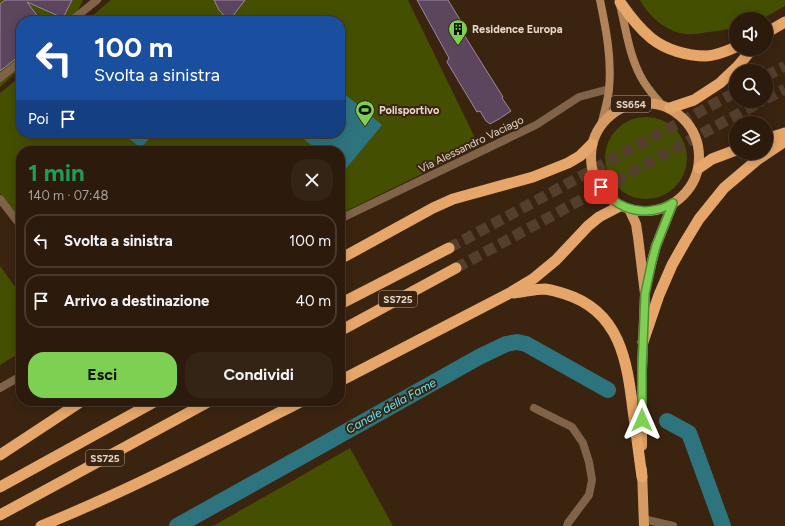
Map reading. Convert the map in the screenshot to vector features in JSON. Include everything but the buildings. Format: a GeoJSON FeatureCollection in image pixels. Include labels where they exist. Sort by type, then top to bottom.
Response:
{"type":"FeatureCollection","features":[{"type":"Feature","properties":{"kind":"highway"},"geometry":{"type":"LineString","coordinates":[[620,1],[635,22],[651,38],[664,47],[691,55],[707,56],[729,50]]}},
{"type":"Feature","properties":{"kind":"highway"},"geometry":{"type":"LineString","coordinates":[[773,29],[785,22]]}},
{"type":"Feature","properties":{"kind":"highway"},"geometry":{"type":"LineString","coordinates":[[665,106],[682,105],[694,100],[720,83],[746,56]]}},
{"type":"Feature","properties":{"kind":"highway"},"geometry":{"type":"LineString","coordinates":[[773,137],[785,133]]}},
{"type":"Feature","properties":{"kind":"highway"},"geometry":{"type":"LineString","coordinates":[[643,342],[659,295],[672,265],[700,219],[724,188],[757,160],[785,141]]}},
{"type":"Feature","properties":{"kind":"highway"},"geometry":{"type":"LineString","coordinates":[[345,256],[433,208],[453,199],[533,177],[568,163],[580,156],[592,144]]}},
{"type":"Feature","properties":{"kind":"highway"},"geometry":{"type":"LineString","coordinates":[[699,168],[712,159],[729,153]]}},
{"type":"Feature","properties":{"kind":"highway"},"geometry":{"type":"LineString","coordinates":[[345,378],[508,294],[533,279],[556,260],[588,226],[599,217],[625,207]]}},
{"type":"Feature","properties":{"kind":"highway","name":"SS725"},"geometry":{"type":"LineString","coordinates":[[345,301],[449,248]]}},
{"type":"Feature","properties":{"kind":"highway","name":"SS725"},"geometry":{"type":"LineString","coordinates":[[345,328],[456,268]]}},
{"type":"Feature","properties":{"kind":"highway"},"geometry":{"type":"LineString","coordinates":[[508,294],[545,289],[573,297],[601,315],[618,340],[624,355],[631,394],[642,477]]}},
{"type":"Feature","properties":{"kind":"highway"},"geometry":{"type":"LineString","coordinates":[[0,455],[74,406]]}},
{"type":"Feature","properties":{"kind":"highway","name":"SS725"},"geometry":{"type":"LineString","coordinates":[[0,487],[147,406]]}},
{"type":"Feature","properties":{"kind":"highway","name":"SS725"},"geometry":{"type":"LineString","coordinates":[[0,515],[201,406]]}},
{"type":"Feature","properties":{"kind":"highway"},"geometry":{"type":"LineString","coordinates":[[40,526],[82,509],[222,442],[292,406]]}},
{"type":"Feature","properties":{"kind":"main road","name":"SS654"},"geometry":{"type":"LineString","coordinates":[[600,0],[609,56],[609,88],[606,108],[601,125]]}},
{"type":"Feature","properties":{"kind":"main road","name":"SS654"},"geometry":{"type":"LineString","coordinates":[[620,1],[630,48],[641,78],[650,91],[665,106],[684,118],[694,133],[699,150],[699,168],[694,182],[685,194],[673,203],[659,209],[644,211],[625,207],[606,195],[596,180],[591,162],[592,144],[595,134],[610,115],[621,108],[634,103],[648,102],[665,106]]}},
{"type":"Feature","properties":{"kind":"main road","name":"SS654"},"geometry":{"type":"LineString","coordinates":[[645,294],[654,254],[673,203]]}},
{"type":"Feature","properties":{"kind":"main road","name":"SS654"},"geometry":{"type":"LineString","coordinates":[[625,207],[636,224],[645,294],[641,384],[644,522]]}},
{"type":"Feature","properties":{"kind":"street"},"geometry":{"type":"LineString","coordinates":[[77,16],[97,0]]}},
{"type":"Feature","properties":{"kind":"street"},"geometry":{"type":"LineString","coordinates":[[0,78],[16,66]]}},
{"type":"Feature","properties":{"kind":"street","name":"Via Alessandro Vaciago"},"geometry":{"type":"LineString","coordinates":[[345,217],[536,125],[579,97],[609,88]]}},
{"type":"Feature","properties":{"kind":"street"},"geometry":{"type":"LineString","coordinates":[[0,199],[16,220]]}},
{"type":"Feature","properties":{"kind":"street"},"geometry":{"type":"LineString","coordinates":[[0,388],[16,379]]}},
{"type":"Feature","properties":{"kind":"street"},"geometry":{"type":"LineString","coordinates":[[534,408],[572,426],[583,443],[589,462],[592,480],[589,495],[567,526]]}},
{"type":"Feature","properties":{"kind":"street"},"geometry":{"type":"LineString","coordinates":[[644,522],[673,526]]}},
{"type":"Feature","properties":{"kind":"green space"},"geometry":{"type":"Polygon","coordinates":[[[0,0],[83,0],[75,16],[16,16],[16,73],[0,87],[0,0]]]}},
{"type":"Feature","properties":{"kind":"green space"},"geometry":{"type":"Polygon","coordinates":[[[111,0],[408,0],[479,146],[345,212],[345,146],[16,146],[16,213],[0,193],[0,93],[16,80],[16,138],[345,138],[345,16],[92,16],[111,0]]]}},
{"type":"Feature","properties":{"kind":"green space"},"geometry":{"type":"Polygon","coordinates":[[[640,0],[785,0],[785,6],[773,13],[729,12],[729,29],[697,34],[679,33],[665,27],[648,12],[640,0]]]}},
{"type":"Feature","properties":{"kind":"green space"},"geometry":{"type":"Polygon","coordinates":[[[646,117],[662,120],[675,129],[684,142],[687,158],[684,174],[675,187],[662,196],[646,199],[630,196],[617,187],[608,174],[605,158],[608,142],[617,129],[630,120],[646,117]]]}},
{"type":"Feature","properties":{"kind":"green space"},"geometry":{"type":"Polygon","coordinates":[[[0,266],[16,288],[16,355],[0,365],[0,266]]]}},
{"type":"Feature","properties":{"kind":"green space"},"geometry":{"type":"Polygon","coordinates":[[[350,448],[393,526],[213,526],[350,448]]]}},
{"type":"Feature","properties":{"kind":"water"},"geometry":{"type":"Polygon","coordinates":[[[345,94],[382,125],[345,170],[345,146],[313,146],[302,138],[345,138],[345,94]]]}},
{"type":"Feature","properties":{"kind":"water"},"geometry":{"type":"Polygon","coordinates":[[[128,138],[150,138],[143,146],[138,146],[128,138]]]}},
{"type":"Feature","properties":{"kind":"waterway","name":"Canale della Fame"},"geometry":{"type":"LineString","coordinates":[[177,526],[479,357],[506,344],[517,342],[526,344],[608,390]]}},
{"type":"Feature","properties":{"kind":"waterway"},"geometry":{"type":"LineString","coordinates":[[667,421],[689,433],[723,526]]}},
{"type":"Feature","properties":{"kind":"tunnel"},"geometry":{"type":"LineString","coordinates":[[773,72],[785,66]]}},
{"type":"Feature","properties":{"kind":"tunnel"},"geometry":{"type":"LineString","coordinates":[[773,95],[785,89]]}},
{"type":"Feature","properties":{"kind":"tunnel"},"geometry":{"type":"LineString","coordinates":[[449,248],[729,96]]}},
{"type":"Feature","properties":{"kind":"tunnel"},"geometry":{"type":"LineString","coordinates":[[456,268],[749,108]]}},
{"type":"Feature","properties":{"kind":"place","name":"Residence Europa"},"geometry":{"type":"Point","coordinates":[458,46]}},
{"type":"Feature","properties":{"kind":"place","name":"Polisportivo"},"geometry":{"type":"Point","coordinates":[365,127]}},
{"type":"Feature","properties":{"kind":"route"},"geometry":{"type":"LineString","coordinates":[[601,187],[606,195],[620,206],[629,209],[644,211],[659,209],[673,203],[656,246],[645,294],[642,420]]}}]}
